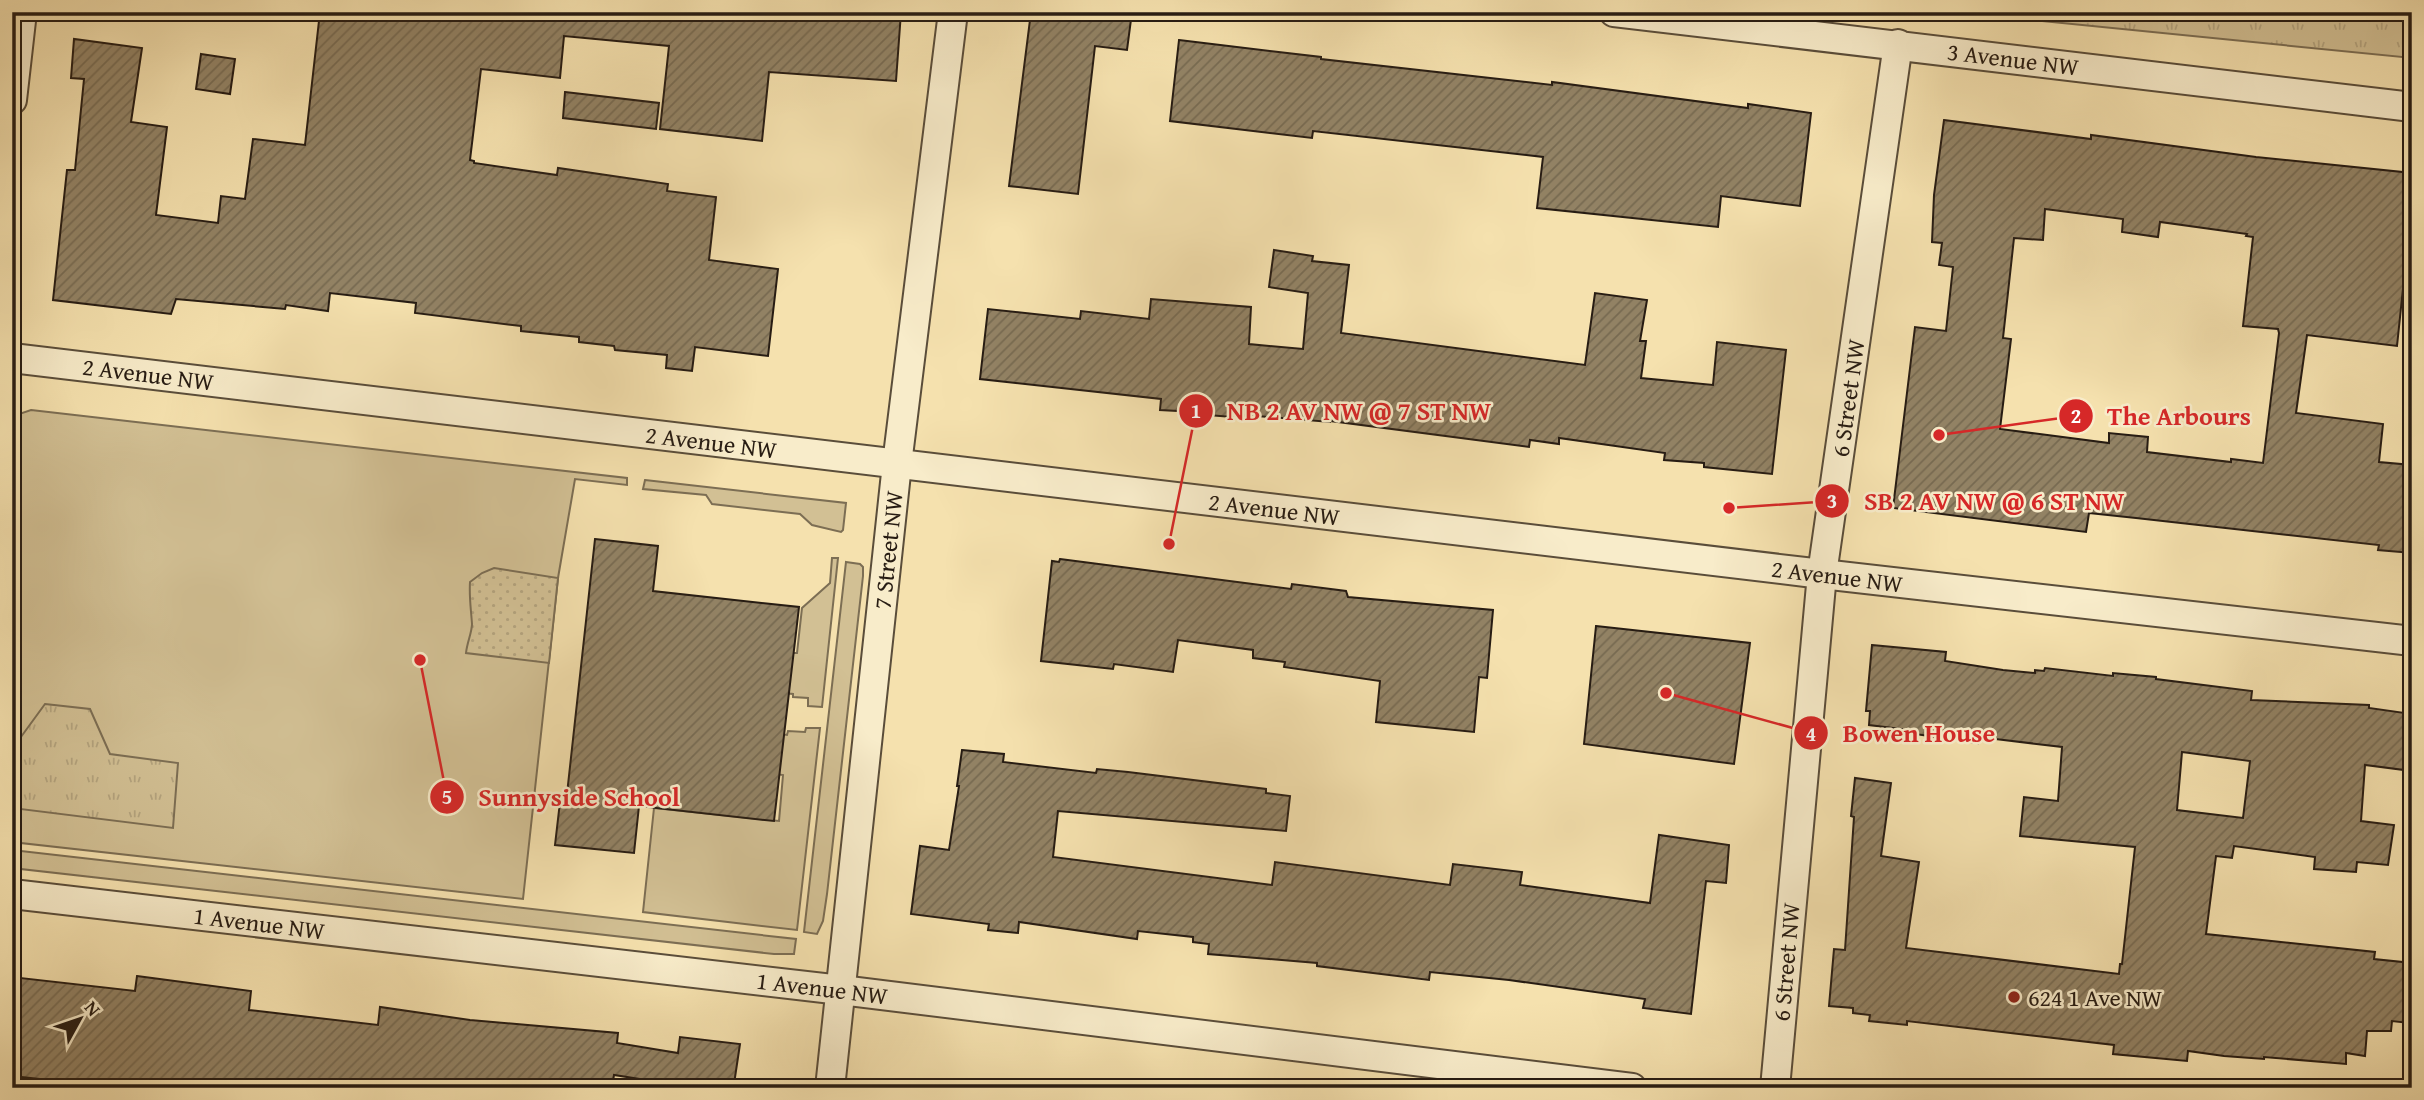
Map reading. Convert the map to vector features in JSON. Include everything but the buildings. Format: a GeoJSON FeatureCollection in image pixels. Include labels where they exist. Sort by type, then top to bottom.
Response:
{"type":"FeatureCollection","features":[{"type":"Feature","properties":{"kind":"street"},"geometry":{"type":"LineString","coordinates":[[12,100],[23,12]]}},
{"type":"Feature","properties":{"kind":"street","name":"7 Street NW"},"geometry":{"type":"LineString","coordinates":[[831,1088],[897,464],[953,12]]}},
{"type":"Feature","properties":{"kind":"street","name":"3 Avenue NW"},"geometry":{"type":"LineString","coordinates":[[1614,12],[2412,107]]}},
{"type":"Feature","properties":{"kind":"street","name":"6 Street NW"},"geometry":{"type":"LineString","coordinates":[[1775,1088],[1822,574],[1898,44]]}},
{"type":"Feature","properties":{"kind":"street","name":"2 Avenue NW"},"geometry":{"type":"LineString","coordinates":[[12,358],[1822,574],[2412,640]]}},
{"type":"Feature","properties":{"kind":"street","name":"1 Avenue NW"},"geometry":{"type":"LineString","coordinates":[[12,894],[841,990],[1632,1088]]}},
{"type":"Feature","properties":{"kind":"green space"},"geometry":{"type":"Polygon","coordinates":[[[1952,12],[2412,12],[2412,58],[1952,12]]]}},
{"type":"Feature","properties":{"kind":"green space"},"geometry":{"type":"Polygon","coordinates":[[[31,410],[627,478],[627,485],[575,479],[558,578],[523,899],[12,842],[12,421],[19,414],[31,410]]]}},
{"type":"Feature","properties":{"kind":"green space"},"geometry":{"type":"Polygon","coordinates":[[[645,480],[846,503],[843,530],[841,532],[812,525],[800,514],[712,504],[706,495],[643,489],[645,480]]]}},
{"type":"Feature","properties":{"kind":"green space"},"geometry":{"type":"Polygon","coordinates":[[[832,558],[838,558],[822,707],[808,706],[808,698],[783,693],[788,653],[797,653],[802,608],[830,583],[832,558]]]}},
{"type":"Feature","properties":{"kind":"green space"},"geometry":{"type":"Polygon","coordinates":[[[846,562],[860,564],[863,567],[863,576],[827,894],[823,921],[817,934],[804,932],[846,562]]]}},
{"type":"Feature","properties":{"kind":"green space"},"geometry":{"type":"Polygon","coordinates":[[[494,568],[558,578],[549,663],[466,653],[472,624],[470,582],[494,568]]]}},
{"type":"Feature","properties":{"kind":"green space"},"geometry":{"type":"Polygon","coordinates":[[[45,704],[90,709],[110,754],[178,763],[173,828],[12,808],[18,741],[45,704]]]}},
{"type":"Feature","properties":{"kind":"green space"},"geometry":{"type":"Polygon","coordinates":[[[806,728],[820,728],[797,930],[643,912],[654,808],[779,821],[783,775],[775,774],[780,734],[787,735],[788,731],[805,732],[806,728]]]}},
{"type":"Feature","properties":{"kind":"green space"},"geometry":{"type":"Polygon","coordinates":[[[12,850],[796,939],[794,954],[774,954],[12,868],[12,850]]]}},
{"type":"Feature","properties":{"kind":"place","name":"The Arbours"},"geometry":{"type":"Point","coordinates":[1939,435]}},
{"type":"Feature","properties":{"kind":"place","name":"SB 2 AV NW @ 6 ST NW"},"geometry":{"type":"Point","coordinates":[1729,508]}},
{"type":"Feature","properties":{"kind":"place","name":"NB 2 AV NW @ 7 ST NW"},"geometry":{"type":"Point","coordinates":[1169,544]}},
{"type":"Feature","properties":{"kind":"place","name":"Sunnyside School"},"geometry":{"type":"Point","coordinates":[420,660]}},
{"type":"Feature","properties":{"kind":"place","name":"Bowen House"},"geometry":{"type":"Point","coordinates":[1666,693]}},
{"type":"Feature","properties":{"kind":"place","name":"624 1 Ave NW"},"geometry":{"type":"Point","coordinates":[2014,997]}}]}
